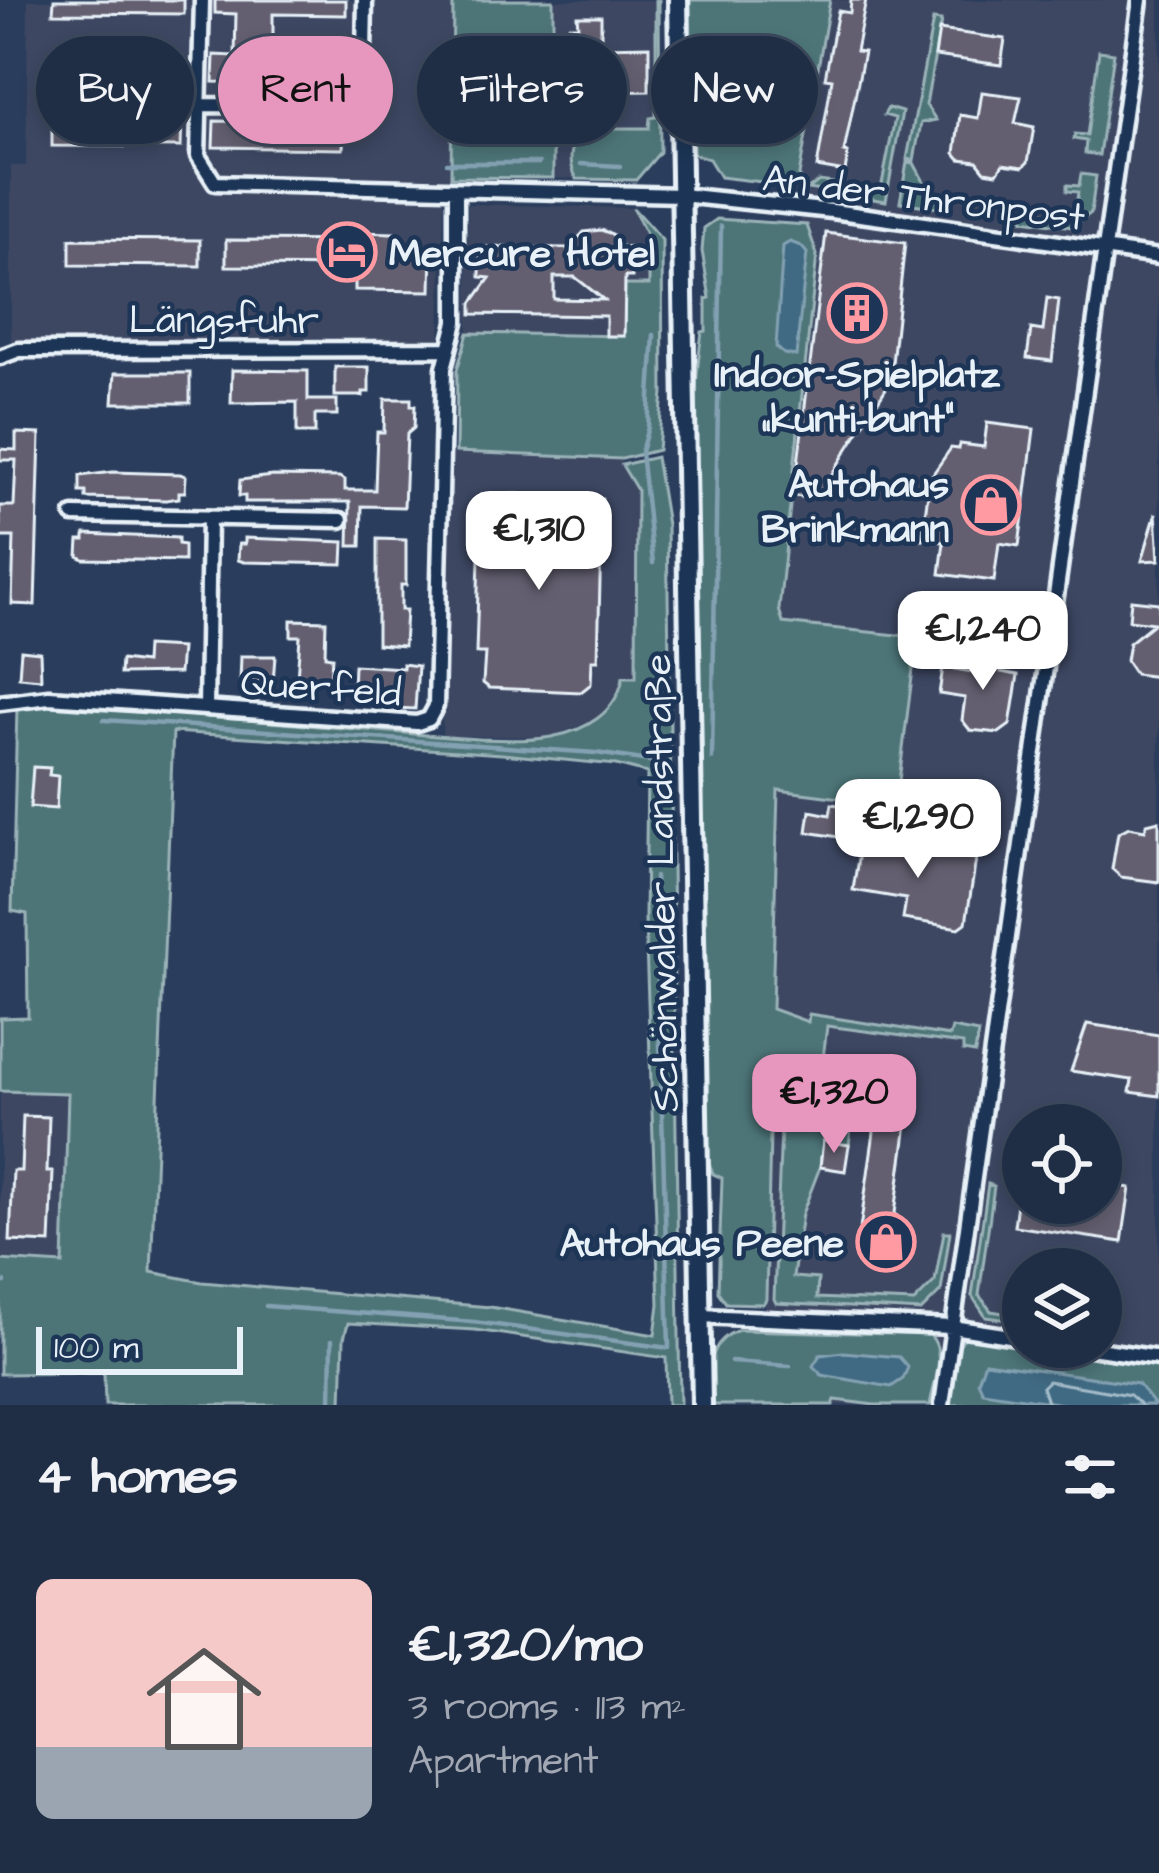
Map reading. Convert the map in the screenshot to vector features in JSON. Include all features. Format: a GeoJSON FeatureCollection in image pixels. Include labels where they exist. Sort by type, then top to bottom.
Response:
{"type":"FeatureCollection","features":[{"type":"Feature","properties":{"kind":"main road","name":"Schönwalder Landstraße"},"geometry":{"type":"LineString","coordinates":[[678,0],[703,1405]]}},
{"type":"Feature","properties":{"kind":"street"},"geometry":{"type":"LineString","coordinates":[[202,0],[200,106],[363,106],[365,0]]}},
{"type":"Feature","properties":{"kind":"street"},"geometry":{"type":"LineString","coordinates":[[942,1405],[1140,0]]}},
{"type":"Feature","properties":{"kind":"street","name":"An der Thronpost"},"geometry":{"type":"LineString","coordinates":[[200,106],[198,156],[214,184],[682,195],[1159,257]]}},
{"type":"Feature","properties":{"kind":"street"},"geometry":{"type":"LineString","coordinates":[[449,349],[456,322],[456,190]]}},
{"type":"Feature","properties":{"kind":"street","name":"Längsfuhr"},"geometry":{"type":"LineString","coordinates":[[0,357],[19,350],[449,349]]}},
{"type":"Feature","properties":{"kind":"street","name":"Querfeld"},"geometry":{"type":"LineString","coordinates":[[0,703],[49,697],[418,723],[429,719],[436,706],[444,368],[449,349]]}},
{"type":"Feature","properties":{"kind":"street"},"geometry":{"type":"LineString","coordinates":[[73,515],[341,520]]}},
{"type":"Feature","properties":{"kind":"street"},"geometry":{"type":"LineString","coordinates":[[206,708],[209,518]]}},
{"type":"Feature","properties":{"kind":"street"},"geometry":{"type":"LineString","coordinates":[[700,1316],[952,1328],[1002,1335]]}},
{"type":"Feature","properties":{"kind":"street"},"geometry":{"type":"LineString","coordinates":[[1122,1353],[1159,1358]]}},
{"type":"Feature","properties":{"kind":"shaded area"},"geometry":{"type":"Polygon","coordinates":[[[28,0],[453,0],[453,36],[417,36],[417,144],[451,144],[451,177],[444,200],[440,340],[11,341],[11,166],[26,166],[28,0]]]}},
{"type":"Feature","properties":{"kind":"shaded area"},"geometry":{"type":"Polygon","coordinates":[[[553,0],[659,0],[659,36],[651,36],[651,144],[660,144],[660,152],[636,180],[553,178],[553,144],[627,144],[627,36],[553,36],[553,0]]]}},
{"type":"Feature","properties":{"kind":"shaded area"},"geometry":{"type":"Polygon","coordinates":[[[830,0],[1159,0],[1159,1405],[711,1405],[711,1352],[729,1333],[762,1330],[766,1299],[783,623],[779,609],[817,255],[807,225],[800,224],[804,187],[799,175],[804,144],[818,144],[818,68],[830,0]]]}},
{"type":"Feature","properties":{"kind":"shaded area"},"geometry":{"type":"Polygon","coordinates":[[[468,204],[633,208],[649,240],[649,286],[624,336],[468,333],[468,204]]]}},
{"type":"Feature","properties":{"kind":"shaded area"},"geometry":{"type":"Polygon","coordinates":[[[450,451],[621,456],[622,468],[637,490],[636,678],[594,721],[549,737],[442,736],[450,451]]]}},
{"type":"Feature","properties":{"kind":"shaded area"},"geometry":{"type":"Polygon","coordinates":[[[0,1092],[68,1092],[63,1265],[0,1260],[0,1092]]]}},
{"type":"Feature","properties":{"kind":"green space"},"geometry":{"type":"Polygon","coordinates":[[[453,0],[553,0],[553,36],[453,36],[453,0]]]}},
{"type":"Feature","properties":{"kind":"green space"},"geometry":{"type":"Polygon","coordinates":[[[656,0],[659,0],[659,36],[656,0]]]}},
{"type":"Feature","properties":{"kind":"green space"},"geometry":{"type":"Polygon","coordinates":[[[690,0],[830,0],[818,68],[818,36],[691,36],[690,0]]]}},
{"type":"Feature","properties":{"kind":"green space"},"geometry":{"type":"Polygon","coordinates":[[[933,20],[941,21],[926,105],[936,120],[921,123],[914,160],[907,159],[933,20]]]}},
{"type":"Feature","properties":{"kind":"green space"},"geometry":{"type":"Polygon","coordinates":[[[1099,51],[1114,53],[1099,155],[1085,153],[1086,141],[1074,139],[1075,134],[1087,135],[1099,51]]]}},
{"type":"Feature","properties":{"kind":"green space"},"geometry":{"type":"Polygon","coordinates":[[[888,108],[902,112],[886,201],[808,189],[819,181],[881,189],[895,118],[884,115],[888,108]]]}},
{"type":"Feature","properties":{"kind":"green space"},"geometry":{"type":"Polygon","coordinates":[[[650,118],[651,144],[660,144],[660,152],[636,180],[577,179],[571,162],[574,144],[627,144],[627,128],[649,128],[650,118]]]}},
{"type":"Feature","properties":{"kind":"green space"},"geometry":{"type":"Polygon","coordinates":[[[451,144],[553,144],[553,178],[451,177],[451,144]]]}},
{"type":"Feature","properties":{"kind":"green space"},"geometry":{"type":"Polygon","coordinates":[[[693,144],[804,144],[799,175],[804,187],[720,177],[709,159],[693,154],[693,144]]]}},
{"type":"Feature","properties":{"kind":"green space"},"geometry":{"type":"Polygon","coordinates":[[[907,162],[914,163],[932,197],[946,199],[945,209],[900,202],[907,162]]]}},
{"type":"Feature","properties":{"kind":"green space"},"geometry":{"type":"Polygon","coordinates":[[[1081,174],[1096,176],[1091,213],[1072,227],[1023,220],[1025,210],[1064,216],[1076,208],[1078,192],[1067,191],[1067,185],[1079,186],[1081,174]]]}},
{"type":"Feature","properties":{"kind":"green space"},"geometry":{"type":"Polygon","coordinates":[[[633,208],[662,240],[663,392],[658,450],[622,459],[456,452],[457,370],[468,333],[624,336],[625,285],[649,285],[649,240],[633,208]]]}},
{"type":"Feature","properties":{"kind":"green space"},"geometry":{"type":"Polygon","coordinates":[[[717,219],[807,225],[817,255],[779,609],[783,623],[917,637],[896,805],[778,790],[772,1009],[808,1022],[809,1014],[950,1036],[952,1028],[978,1033],[975,1053],[963,1051],[963,1044],[827,1026],[818,1099],[854,1104],[849,1145],[823,1142],[820,1167],[802,1214],[793,1277],[818,1279],[817,1298],[914,1302],[935,1281],[944,1232],[950,1232],[941,1291],[921,1311],[776,1303],[781,1128],[806,1127],[805,1086],[800,1080],[782,1085],[771,1095],[766,1299],[763,1304],[726,1303],[718,1292],[722,1178],[713,1174],[706,1156],[693,487],[697,370],[702,332],[706,331],[706,299],[710,298],[702,251],[704,228],[717,219]]]}},
{"type":"Feature","properties":{"kind":"green space"},"geometry":{"type":"Polygon","coordinates":[[[656,457],[667,525],[680,1405],[667,1405],[666,1358],[475,1330],[348,1323],[342,1405],[105,1405],[104,1373],[0,1374],[0,1260],[63,1264],[68,1093],[0,1091],[0,1018],[28,1017],[27,914],[12,911],[17,707],[50,702],[489,739],[533,739],[576,730],[607,710],[623,677],[636,677],[637,490],[622,465],[656,457]],[[173,732],[151,1272],[202,1282],[490,1307],[655,1335],[659,1304],[645,918],[647,773],[616,765],[173,732]]]}},
{"type":"Feature","properties":{"kind":"green space"},"geometry":{"type":"Polygon","coordinates":[[[988,1184],[994,1186],[979,1295],[991,1311],[1002,1313],[1002,1319],[986,1317],[972,1296],[988,1184]]]}},
{"type":"Feature","properties":{"kind":"green space"},"geometry":{"type":"Polygon","coordinates":[[[739,1330],[930,1335],[939,1359],[930,1405],[835,1400],[833,1405],[711,1405],[715,1351],[739,1330]]]}},
{"type":"Feature","properties":{"kind":"green space"},"geometry":{"type":"Polygon","coordinates":[[[963,1339],[1002,1341],[1002,1368],[1122,1368],[1122,1359],[1159,1364],[1159,1405],[947,1405],[955,1352],[963,1339]]]}},
{"type":"Feature","properties":{"kind":"water"},"geometry":{"type":"Polygon","coordinates":[[[790,242],[807,253],[796,356],[776,347],[783,246],[790,242]]]}},
{"type":"Feature","properties":{"kind":"water"},"geometry":{"type":"Polygon","coordinates":[[[820,1355],[899,1357],[908,1367],[903,1379],[891,1387],[822,1375],[813,1366],[820,1355]]]}},
{"type":"Feature","properties":{"kind":"water"},"geometry":{"type":"Polygon","coordinates":[[[985,1362],[1138,1384],[1155,1405],[1070,1405],[983,1392],[978,1381],[985,1362]]]}},
{"type":"Feature","properties":{"kind":"building"},"geometry":{"type":"Polygon","coordinates":[[[54,0],[184,0],[184,14],[53,13],[54,0]]]}},
{"type":"Feature","properties":{"kind":"building"},"geometry":{"type":"Polygon","coordinates":[[[215,0],[346,0],[346,15],[273,14],[273,36],[235,36],[236,14],[215,13],[215,0]]]}},
{"type":"Feature","properties":{"kind":"building"},"geometry":{"type":"Polygon","coordinates":[[[851,0],[866,0],[856,51],[864,52],[844,152],[848,153],[845,172],[817,167],[832,79],[825,78],[838,11],[850,13],[851,0]]]}},
{"type":"Feature","properties":{"kind":"building"},"geometry":{"type":"Polygon","coordinates":[[[577,16],[601,16],[601,36],[569,36],[569,26],[578,26],[577,16]]]}},
{"type":"Feature","properties":{"kind":"building"},"geometry":{"type":"Polygon","coordinates":[[[939,30],[1005,39],[1001,65],[935,56],[939,30]]]}},
{"type":"Feature","properties":{"kind":"building"},"geometry":{"type":"Polygon","coordinates":[[[627,46],[649,46],[649,91],[627,91],[627,46]]]}},
{"type":"Feature","properties":{"kind":"building"},"geometry":{"type":"Polygon","coordinates":[[[214,55],[218,55],[218,82],[213,82],[214,55]]]}},
{"type":"Feature","properties":{"kind":"building"},"geometry":{"type":"Polygon","coordinates":[[[982,92],[1021,97],[1015,123],[1034,127],[1023,167],[1003,164],[997,173],[985,171],[977,161],[960,159],[955,153],[960,115],[978,118],[982,92]]]}},
{"type":"Feature","properties":{"kind":"building"},"geometry":{"type":"Polygon","coordinates":[[[214,121],[218,121],[218,144],[343,144],[343,149],[213,147],[214,121]]]}},
{"type":"Feature","properties":{"kind":"building"},"geometry":{"type":"Polygon","coordinates":[[[52,144],[181,144],[181,147],[52,144]]]}},
{"type":"Feature","properties":{"kind":"building"},"geometry":{"type":"Polygon","coordinates":[[[601,230],[612,234],[622,247],[632,248],[632,277],[625,277],[624,336],[606,336],[606,316],[472,314],[472,303],[490,278],[480,277],[480,247],[569,248],[584,232],[601,230]],[[554,277],[554,299],[604,300],[575,277],[554,277]]]}},
{"type":"Feature","properties":{"kind":"building"},"geometry":{"type":"Polygon","coordinates":[[[356,232],[394,233],[408,245],[432,246],[431,291],[355,290],[355,267],[226,266],[226,240],[355,241],[356,232]]]}},
{"type":"Feature","properties":{"kind":"building","name":"Indoor-Spielplatz „kunti-bunt“"},"geometry":{"type":"Polygon","coordinates":[[[826,233],[905,243],[890,382],[816,499],[794,496],[826,233]]]}},
{"type":"Feature","properties":{"kind":"building"},"geometry":{"type":"Polygon","coordinates":[[[70,239],[200,240],[200,266],[70,265],[70,239]]]}},
{"type":"Feature","properties":{"kind":"building"},"geometry":{"type":"Polygon","coordinates":[[[1047,298],[1059,300],[1052,361],[1027,358],[1031,329],[1043,331],[1047,298]]]}},
{"type":"Feature","properties":{"kind":"building"},"geometry":{"type":"Polygon","coordinates":[[[335,367],[369,367],[369,392],[335,396],[335,367]]]}},
{"type":"Feature","properties":{"kind":"building"},"geometry":{"type":"Polygon","coordinates":[[[232,370],[308,371],[308,400],[337,400],[337,415],[315,415],[315,433],[297,433],[297,402],[231,403],[232,370]]]}},
{"type":"Feature","properties":{"kind":"building"},"geometry":{"type":"Polygon","coordinates":[[[115,373],[190,373],[190,403],[113,403],[115,373]]]}},
{"type":"Feature","properties":{"kind":"building"},"geometry":{"type":"Polygon","coordinates":[[[385,399],[411,399],[415,406],[414,428],[407,434],[404,507],[362,506],[361,546],[349,546],[350,502],[245,502],[245,496],[239,496],[240,480],[273,476],[339,477],[345,480],[345,490],[375,490],[377,432],[384,432],[385,399]]]}},
{"type":"Feature","properties":{"kind":"building"},"geometry":{"type":"Polygon","coordinates":[[[987,423],[1034,429],[1019,546],[999,543],[994,581],[940,574],[944,542],[922,539],[930,478],[951,448],[959,449],[960,444],[984,447],[987,423]]]}},
{"type":"Feature","properties":{"kind":"building"},"geometry":{"type":"Polygon","coordinates":[[[16,433],[40,434],[35,605],[12,604],[14,537],[0,537],[0,506],[14,506],[16,460],[0,460],[0,449],[16,450],[16,433]]]}},
{"type":"Feature","properties":{"kind":"building"},"geometry":{"type":"Polygon","coordinates":[[[180,474],[186,476],[185,492],[166,500],[86,498],[86,492],[80,492],[80,476],[180,474]]]}},
{"type":"Feature","properties":{"kind":"building"},"geometry":{"type":"Polygon","coordinates":[[[518,494],[517,505],[562,507],[562,498],[602,499],[598,660],[592,660],[591,684],[581,692],[489,688],[483,683],[485,653],[476,653],[481,495],[518,494]]]}},
{"type":"Feature","properties":{"kind":"building"},"geometry":{"type":"Polygon","coordinates":[[[1156,513],[1159,560],[1142,561],[1156,513]]]}},
{"type":"Feature","properties":{"kind":"building"},"geometry":{"type":"Polygon","coordinates":[[[85,534],[178,538],[178,544],[184,545],[184,561],[84,559],[78,556],[79,540],[85,540],[85,534]]]}},
{"type":"Feature","properties":{"kind":"building"},"geometry":{"type":"Polygon","coordinates":[[[245,538],[344,542],[343,564],[244,562],[238,560],[239,544],[245,544],[245,538]]]}},
{"type":"Feature","properties":{"kind":"building"},"geometry":{"type":"Polygon","coordinates":[[[377,539],[406,540],[406,585],[401,585],[401,610],[406,610],[404,646],[377,644],[377,539]]]}},
{"type":"Feature","properties":{"kind":"building"},"geometry":{"type":"Polygon","coordinates":[[[915,595],[941,598],[939,612],[964,615],[961,633],[911,627],[915,595]]]}},
{"type":"Feature","properties":{"kind":"building"},"geometry":{"type":"Polygon","coordinates":[[[1131,600],[1159,603],[1159,677],[1135,674],[1126,661],[1129,643],[1154,623],[1129,620],[1131,600]]]}},
{"type":"Feature","properties":{"kind":"building"},"geometry":{"type":"Polygon","coordinates":[[[291,620],[326,621],[325,656],[332,657],[330,682],[303,684],[297,679],[300,636],[291,636],[291,620]]]}},
{"type":"Feature","properties":{"kind":"building"},"geometry":{"type":"Polygon","coordinates":[[[146,646],[181,648],[179,673],[120,674],[121,660],[145,663],[146,646]]]}},
{"type":"Feature","properties":{"kind":"building"},"geometry":{"type":"Polygon","coordinates":[[[983,647],[1004,650],[1001,672],[1018,675],[1010,725],[999,733],[970,730],[962,720],[965,698],[939,694],[943,667],[979,673],[983,647]]]}},
{"type":"Feature","properties":{"kind":"building"},"geometry":{"type":"Polygon","coordinates":[[[21,650],[40,652],[41,679],[19,677],[21,650]]]}},
{"type":"Feature","properties":{"kind":"building"},"geometry":{"type":"Polygon","coordinates":[[[241,656],[275,656],[273,682],[240,682],[241,656]]]}},
{"type":"Feature","properties":{"kind":"building"},"geometry":{"type":"Polygon","coordinates":[[[403,664],[418,666],[415,709],[395,708],[395,697],[353,690],[354,665],[403,668],[403,664]]]}},
{"type":"Feature","properties":{"kind":"building"},"geometry":{"type":"Polygon","coordinates":[[[33,767],[50,768],[49,775],[58,776],[56,809],[30,807],[33,767]]]}},
{"type":"Feature","properties":{"kind":"building"},"geometry":{"type":"Polygon","coordinates":[[[832,804],[844,806],[839,837],[807,832],[810,811],[830,815],[832,804]]]}},
{"type":"Feature","properties":{"kind":"building"},"geometry":{"type":"Polygon","coordinates":[[[1159,821],[1159,882],[1121,877],[1112,869],[1118,833],[1129,827],[1145,830],[1147,824],[1159,821]]]}},
{"type":"Feature","properties":{"kind":"building"},"geometry":{"type":"Polygon","coordinates":[[[861,840],[976,859],[966,923],[959,928],[903,919],[906,899],[853,890],[861,840]]]}},
{"type":"Feature","properties":{"kind":"building"},"geometry":{"type":"Polygon","coordinates":[[[1087,1024],[1159,1035],[1159,1096],[1130,1092],[1132,1080],[1071,1071],[1087,1024]]]}},
{"type":"Feature","properties":{"kind":"building"},"geometry":{"type":"Polygon","coordinates":[[[879,1097],[910,1102],[895,1213],[903,1225],[898,1263],[893,1267],[860,1262],[856,1257],[879,1097]]]}},
{"type":"Feature","properties":{"kind":"building"},"geometry":{"type":"Polygon","coordinates":[[[23,1116],[49,1117],[50,1243],[10,1241],[13,1171],[21,1171],[23,1116]]]}},
{"type":"Feature","properties":{"kind":"building"},"geometry":{"type":"Polygon","coordinates":[[[823,1141],[849,1145],[845,1171],[820,1167],[823,1141]]]}},
{"type":"Feature","properties":{"kind":"building"},"geometry":{"type":"Polygon","coordinates":[[[1122,1187],[1130,1188],[1122,1242],[1014,1226],[1122,1224],[1122,1187]]]}},
{"type":"Feature","properties":{"kind":"waterway"},"geometry":{"type":"LineString","coordinates":[[447,163],[539,163]]}},
{"type":"Feature","properties":{"kind":"waterway"},"geometry":{"type":"LineString","coordinates":[[581,164],[620,166]]}},
{"type":"Feature","properties":{"kind":"waterway"},"geometry":{"type":"LineString","coordinates":[[712,758],[721,226]]}},
{"type":"Feature","properties":{"kind":"waterway"},"geometry":{"type":"LineString","coordinates":[[653,563],[641,452],[648,427],[654,335]]}},
{"type":"Feature","properties":{"kind":"waterway"},"geometry":{"type":"LineString","coordinates":[[104,720],[596,753],[656,762],[657,829]]}},
{"type":"Feature","properties":{"kind":"waterway"},"geometry":{"type":"LineString","coordinates":[[266,1306],[474,1322],[669,1348],[655,877]]}},
{"type":"Feature","properties":{"kind":"waterway"},"geometry":{"type":"LineString","coordinates":[[0,1282],[5,1282]]}},
{"type":"Feature","properties":{"kind":"waterway"},"geometry":{"type":"LineString","coordinates":[[331,1405],[332,1340]]}},
{"type":"Feature","properties":{"kind":"waterway"},"geometry":{"type":"LineString","coordinates":[[731,1362],[790,1366]]}},
{"type":"Feature","properties":{"kind":"place","name":"Mercure Hotel"},"geometry":{"type":"Point","coordinates":[347,252]}},
{"type":"Feature","properties":{"kind":"place","name":"Indoor-Spielplatz „kunti-bunt“"},"geometry":{"type":"Point","coordinates":[857,313]}},
{"type":"Feature","properties":{"kind":"place","name":"Autohaus Brinkmann"},"geometry":{"type":"Point","coordinates":[991,505]}},
{"type":"Feature","properties":{"kind":"place","name":"Autohaus Peene"},"geometry":{"type":"Point","coordinates":[886,1242]}}]}
